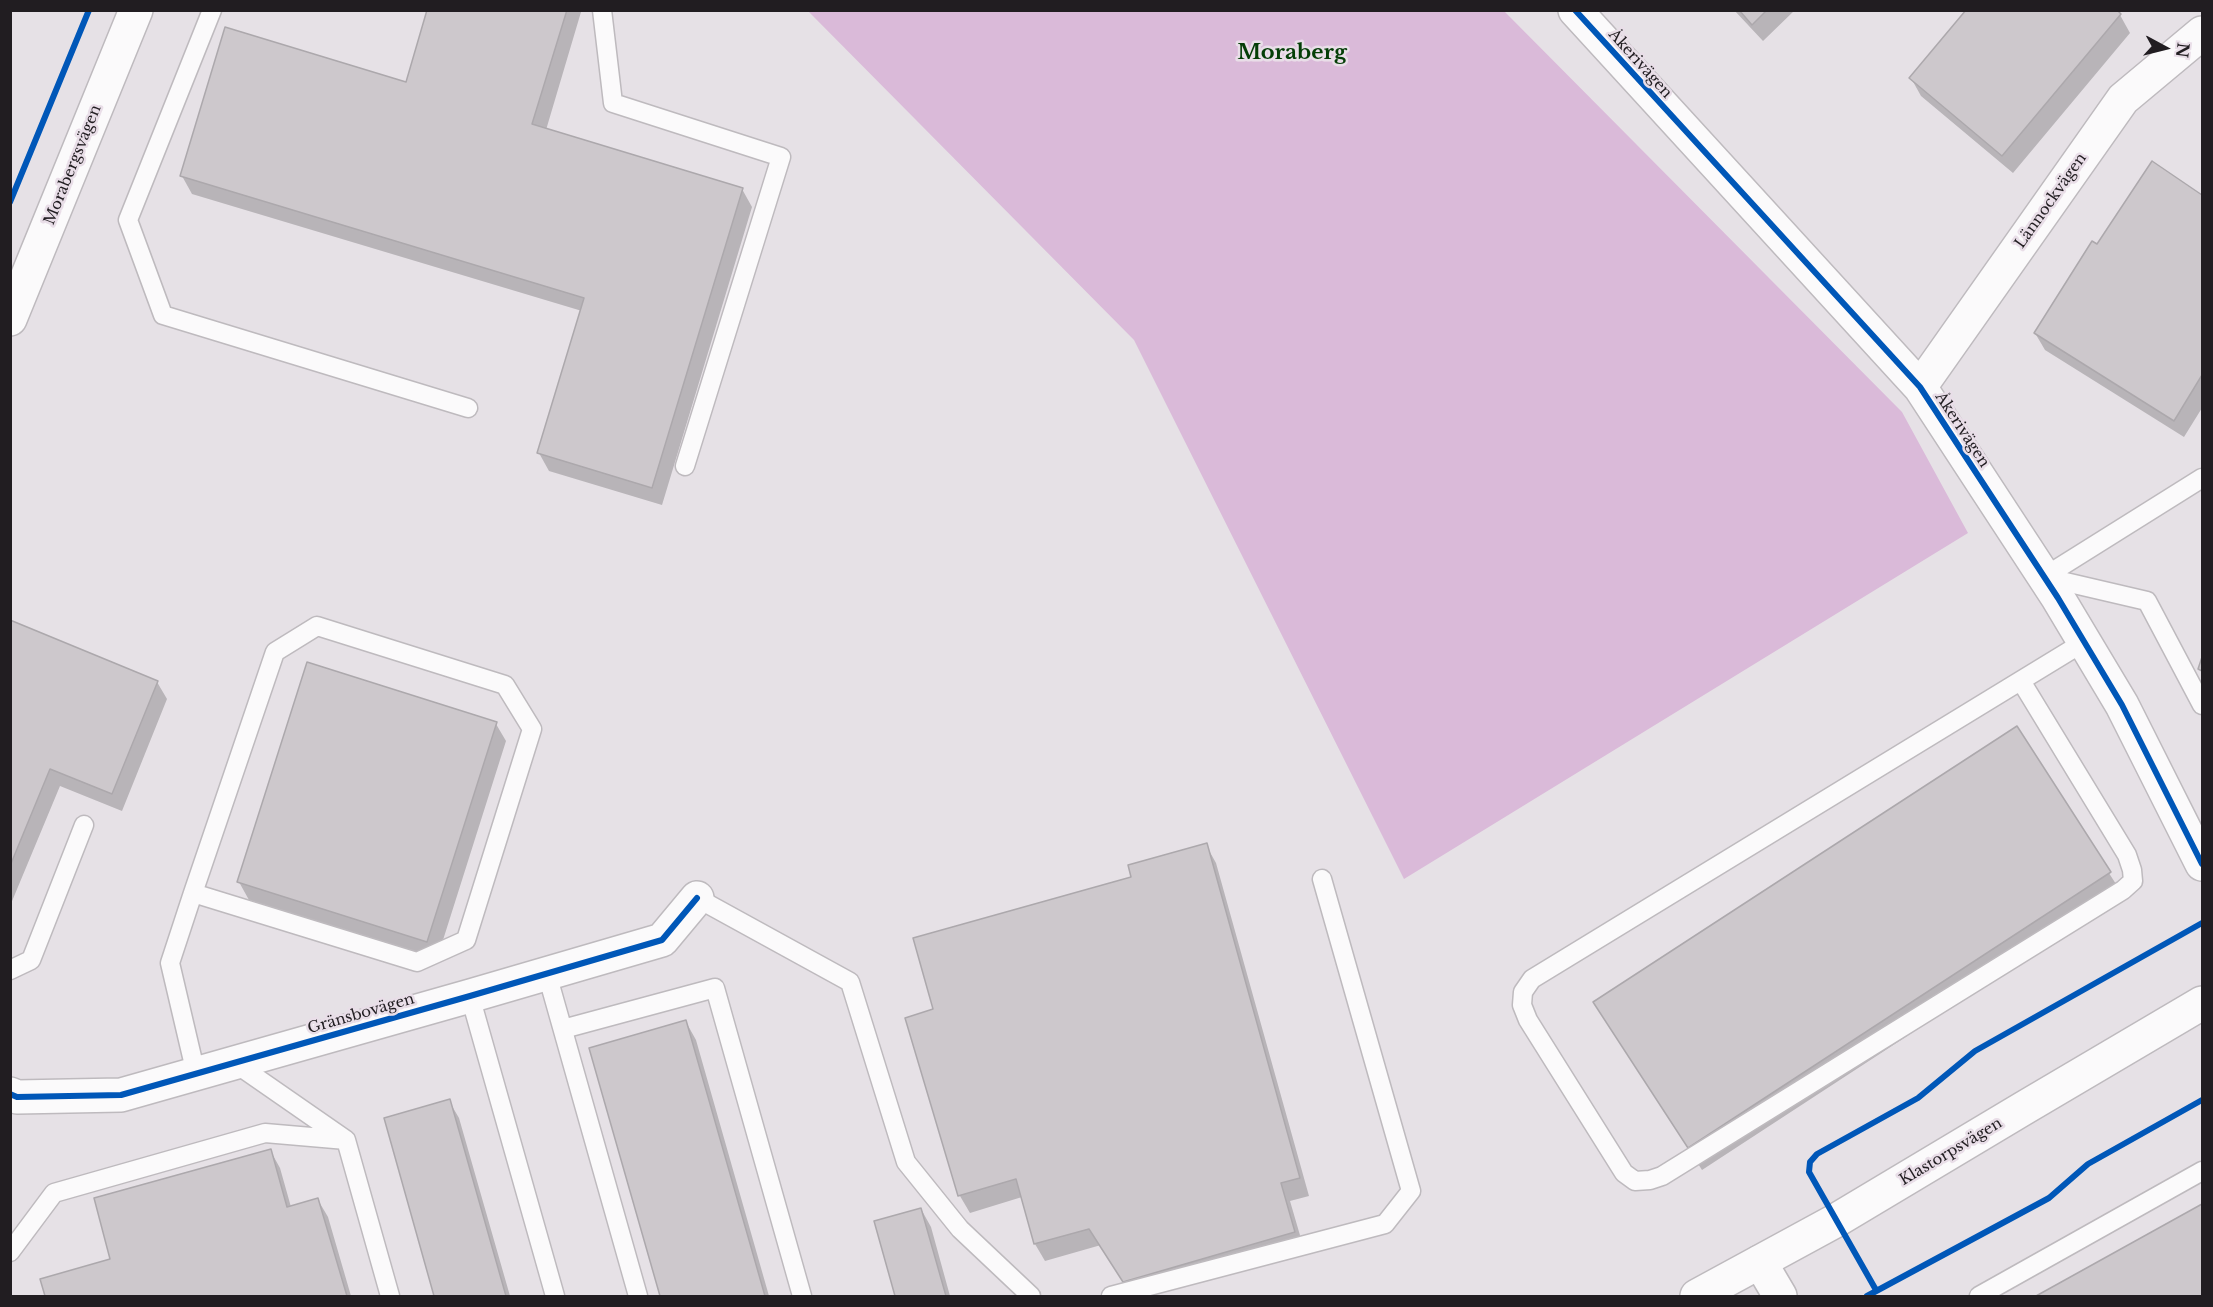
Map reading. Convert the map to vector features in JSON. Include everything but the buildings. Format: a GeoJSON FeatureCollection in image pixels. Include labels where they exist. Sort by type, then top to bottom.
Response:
{"type":"FeatureCollection","features":[{"type":"Feature","properties":{"kind":"street","name":"Morabergsvägen"},"geometry":{"type":"LineString","coordinates":[[10,319],[136,10]]}},
{"type":"Feature","properties":{"kind":"street","name":"Åkerivägen"},"geometry":{"type":"LineString","coordinates":[[1575,10],[1920,387],[2044,577],[2122,705],[2202,864]]}},
{"type":"Feature","properties":{"kind":"street","name":"Lännockvägen"},"geometry":{"type":"LineString","coordinates":[[1920,387],[2123,99],[2202,33]]}},
{"type":"Feature","properties":{"kind":"street","name":"Gränsbovägen"},"geometry":{"type":"LineString","coordinates":[[10,1094],[17,1097],[121,1095],[547,974],[662,940],[697,897]]}},
{"type":"Feature","properties":{"kind":"street","name":"Klastorpsvägen"},"geometry":{"type":"LineString","coordinates":[[1697,1296],[1836,1221],[2202,1003]]}},
{"type":"Feature","properties":{"kind":"street"},"geometry":{"type":"LineString","coordinates":[[1760,1262],[1780,1296]]}},
{"type":"Feature","properties":{"kind":"lane"},"geometry":{"type":"LineString","coordinates":[[212,10],[128,220],[163,315],[468,408]]}},
{"type":"Feature","properties":{"kind":"lane"},"geometry":{"type":"LineString","coordinates":[[602,10],[613,103],[781,157],[686,465]]}},
{"type":"Feature","properties":{"kind":"lane"},"geometry":{"type":"LineString","coordinates":[[2044,577],[2202,478]]}},
{"type":"Feature","properties":{"kind":"lane"},"geometry":{"type":"LineString","coordinates":[[2044,577],[2147,601],[2202,705]]}},
{"type":"Feature","properties":{"kind":"lane"},"geometry":{"type":"LineString","coordinates":[[194,892],[417,962],[466,940],[532,729],[505,685],[317,626],[275,652],[170,963],[196,1074]]}},
{"type":"Feature","properties":{"kind":"lane"},"geometry":{"type":"LineString","coordinates":[[2021,681],[2127,855],[2133,881],[2113,897],[1662,1176],[1635,1181],[1624,1173],[1528,1020],[1522,1005],[1523,992],[1532,979],[2084,642]]}},
{"type":"Feature","properties":{"kind":"lane"},"geometry":{"type":"LineString","coordinates":[[10,970],[32,960],[84,825]]}},
{"type":"Feature","properties":{"kind":"lane"},"geometry":{"type":"LineString","coordinates":[[1111,1296],[1385,1224],[1411,1191],[1322,879]]}},
{"type":"Feature","properties":{"kind":"lane"},"geometry":{"type":"LineString","coordinates":[[697,897],[850,982],[906,1162],[960,1229],[1031,1296]]}},
{"type":"Feature","properties":{"kind":"lane"},"geometry":{"type":"LineString","coordinates":[[547,974],[639,1296]]}},
{"type":"Feature","properties":{"kind":"lane"},"geometry":{"type":"LineString","coordinates":[[563,1029],[715,988],[802,1296]]}},
{"type":"Feature","properties":{"kind":"lane"},"geometry":{"type":"LineString","coordinates":[[470,996],[555,1296]]}},
{"type":"Feature","properties":{"kind":"lane"},"geometry":{"type":"LineString","coordinates":[[235,1063],[346,1140],[390,1296]]}},
{"type":"Feature","properties":{"kind":"lane"},"geometry":{"type":"LineString","coordinates":[[10,1252],[54,1193],[265,1133],[346,1140]]}},
{"type":"Feature","properties":{"kind":"lane"},"geometry":{"type":"LineString","coordinates":[[1979,1296],[2202,1171]]}},
{"type":"Feature","properties":{"kind":"shaded area"},"geometry":{"type":"Polygon","coordinates":[[[808,11],[1504,11],[1902,412],[1968,533],[1404,879],[1134,340],[808,11]]]}},
{"type":"Feature","properties":{"kind":"cycle path"},"geometry":{"type":"LineString","coordinates":[[10,202],[89,10]]}},
{"type":"Feature","properties":{"kind":"cycle path"},"geometry":{"type":"LineString","coordinates":[[1575,10],[1920,387],[2058,598],[2122,705],[2202,864]]}},
{"type":"Feature","properties":{"kind":"cycle path"},"geometry":{"type":"LineString","coordinates":[[10,1094],[17,1097],[121,1095],[470,996],[662,940],[697,898]]}},
{"type":"Feature","properties":{"kind":"cycle path"},"geometry":{"type":"LineString","coordinates":[[1876,1290],[1809,1172],[1810,1162],[1817,1154],[1918,1098],[1975,1051],[2202,923]]}},
{"type":"Feature","properties":{"kind":"cycle path"},"geometry":{"type":"LineString","coordinates":[[1867,1296],[2049,1198],[2088,1164],[2202,1100]]}},
{"type":"Feature","properties":{"kind":"district","name":"Moraberg"},"geometry":{"type":"Point","coordinates":[1292,53]}}]}
